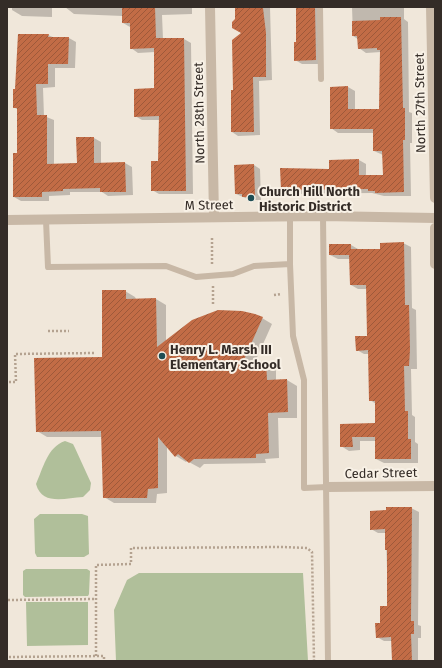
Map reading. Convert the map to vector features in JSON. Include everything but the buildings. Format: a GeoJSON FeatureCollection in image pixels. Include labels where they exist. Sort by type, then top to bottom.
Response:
{"type":"FeatureCollection","features":[{"type":"Feature","properties":{"kind":"street","name":"North 28th Street"},"geometry":{"type":"LineString","coordinates":[[210,7],[214,218]]}},
{"type":"Feature","properties":{"kind":"street","name":"North 27th Street"},"geometry":{"type":"LineString","coordinates":[[431,7],[435,198]]}},
{"type":"Feature","properties":{"kind":"street","name":"M Street"},"geometry":{"type":"LineString","coordinates":[[7,220],[290,216],[435,218]]}},
{"type":"Feature","properties":{"kind":"street"},"geometry":{"type":"LineString","coordinates":[[435,228],[435,264]]}},
{"type":"Feature","properties":{"kind":"street","name":"Cedar Street"},"geometry":{"type":"LineString","coordinates":[[327,487],[435,486]]}},
{"type":"Feature","properties":{"kind":"lane"},"geometry":{"type":"LineString","coordinates":[[320,7],[321,79]]}},
{"type":"Feature","properties":{"kind":"lane"},"geometry":{"type":"LineString","coordinates":[[290,216],[293,336],[304,380],[304,488],[327,487]]}},
{"type":"Feature","properties":{"kind":"lane"},"geometry":{"type":"LineString","coordinates":[[323,216],[328,661]]}},
{"type":"Feature","properties":{"kind":"lane"},"geometry":{"type":"LineString","coordinates":[[46,220],[48,267],[166,266],[196,277],[233,274],[254,266],[290,264]]}},
{"type":"Feature","properties":{"kind":"path"},"geometry":{"type":"LineString","coordinates":[[212,238],[212,268]]}},
{"type":"Feature","properties":{"kind":"path"},"geometry":{"type":"LineString","coordinates":[[213,286],[213,306]]}},
{"type":"Feature","properties":{"kind":"path"},"geometry":{"type":"LineString","coordinates":[[48,331],[69,331]]}},
{"type":"Feature","properties":{"kind":"path"},"geometry":{"type":"LineString","coordinates":[[9,382],[16,382],[15,354],[96,353]]}},
{"type":"Feature","properties":{"kind":"path"},"geometry":{"type":"LineString","coordinates":[[96,656],[96,565],[131,564],[131,548],[283,546],[310,549],[313,554],[314,661]]}},
{"type":"Feature","properties":{"kind":"path"},"geometry":{"type":"LineString","coordinates":[[8,600],[96,599]]}},
{"type":"Feature","properties":{"kind":"path"},"geometry":{"type":"LineString","coordinates":[[9,657],[104,656],[104,661]]}},
{"type":"Feature","properties":{"kind":"green space"},"geometry":{"type":"Polygon","coordinates":[[[65,441],[73,444],[91,483],[90,490],[83,497],[62,499],[49,498],[39,491],[36,484],[50,453],[59,444],[65,441]]]}},
{"type":"Feature","properties":{"kind":"green space"},"geometry":{"type":"Polygon","coordinates":[[[40,514],[82,514],[88,516],[89,554],[84,557],[37,557],[35,553],[34,519],[40,514]]]}},
{"type":"Feature","properties":{"kind":"green space"},"geometry":{"type":"Polygon","coordinates":[[[26,569],[87,569],[90,571],[89,594],[88,596],[25,597],[23,595],[23,571],[26,569]]]}},
{"type":"Feature","properties":{"kind":"green space"},"geometry":{"type":"Polygon","coordinates":[[[139,573],[303,573],[308,661],[116,661],[114,610],[127,580],[139,573]]]}},
{"type":"Feature","properties":{"kind":"green space"},"geometry":{"type":"Polygon","coordinates":[[[26,602],[88,602],[88,645],[27,646],[26,602]]]}},
{"type":"Feature","properties":{"kind":"place","name":"Church Hill North Historic District"},"geometry":{"type":"Point","coordinates":[251,198]}},
{"type":"Feature","properties":{"kind":"place","name":"Henry L. Marsh III Elementary School"},"geometry":{"type":"Point","coordinates":[162,356]}}]}
